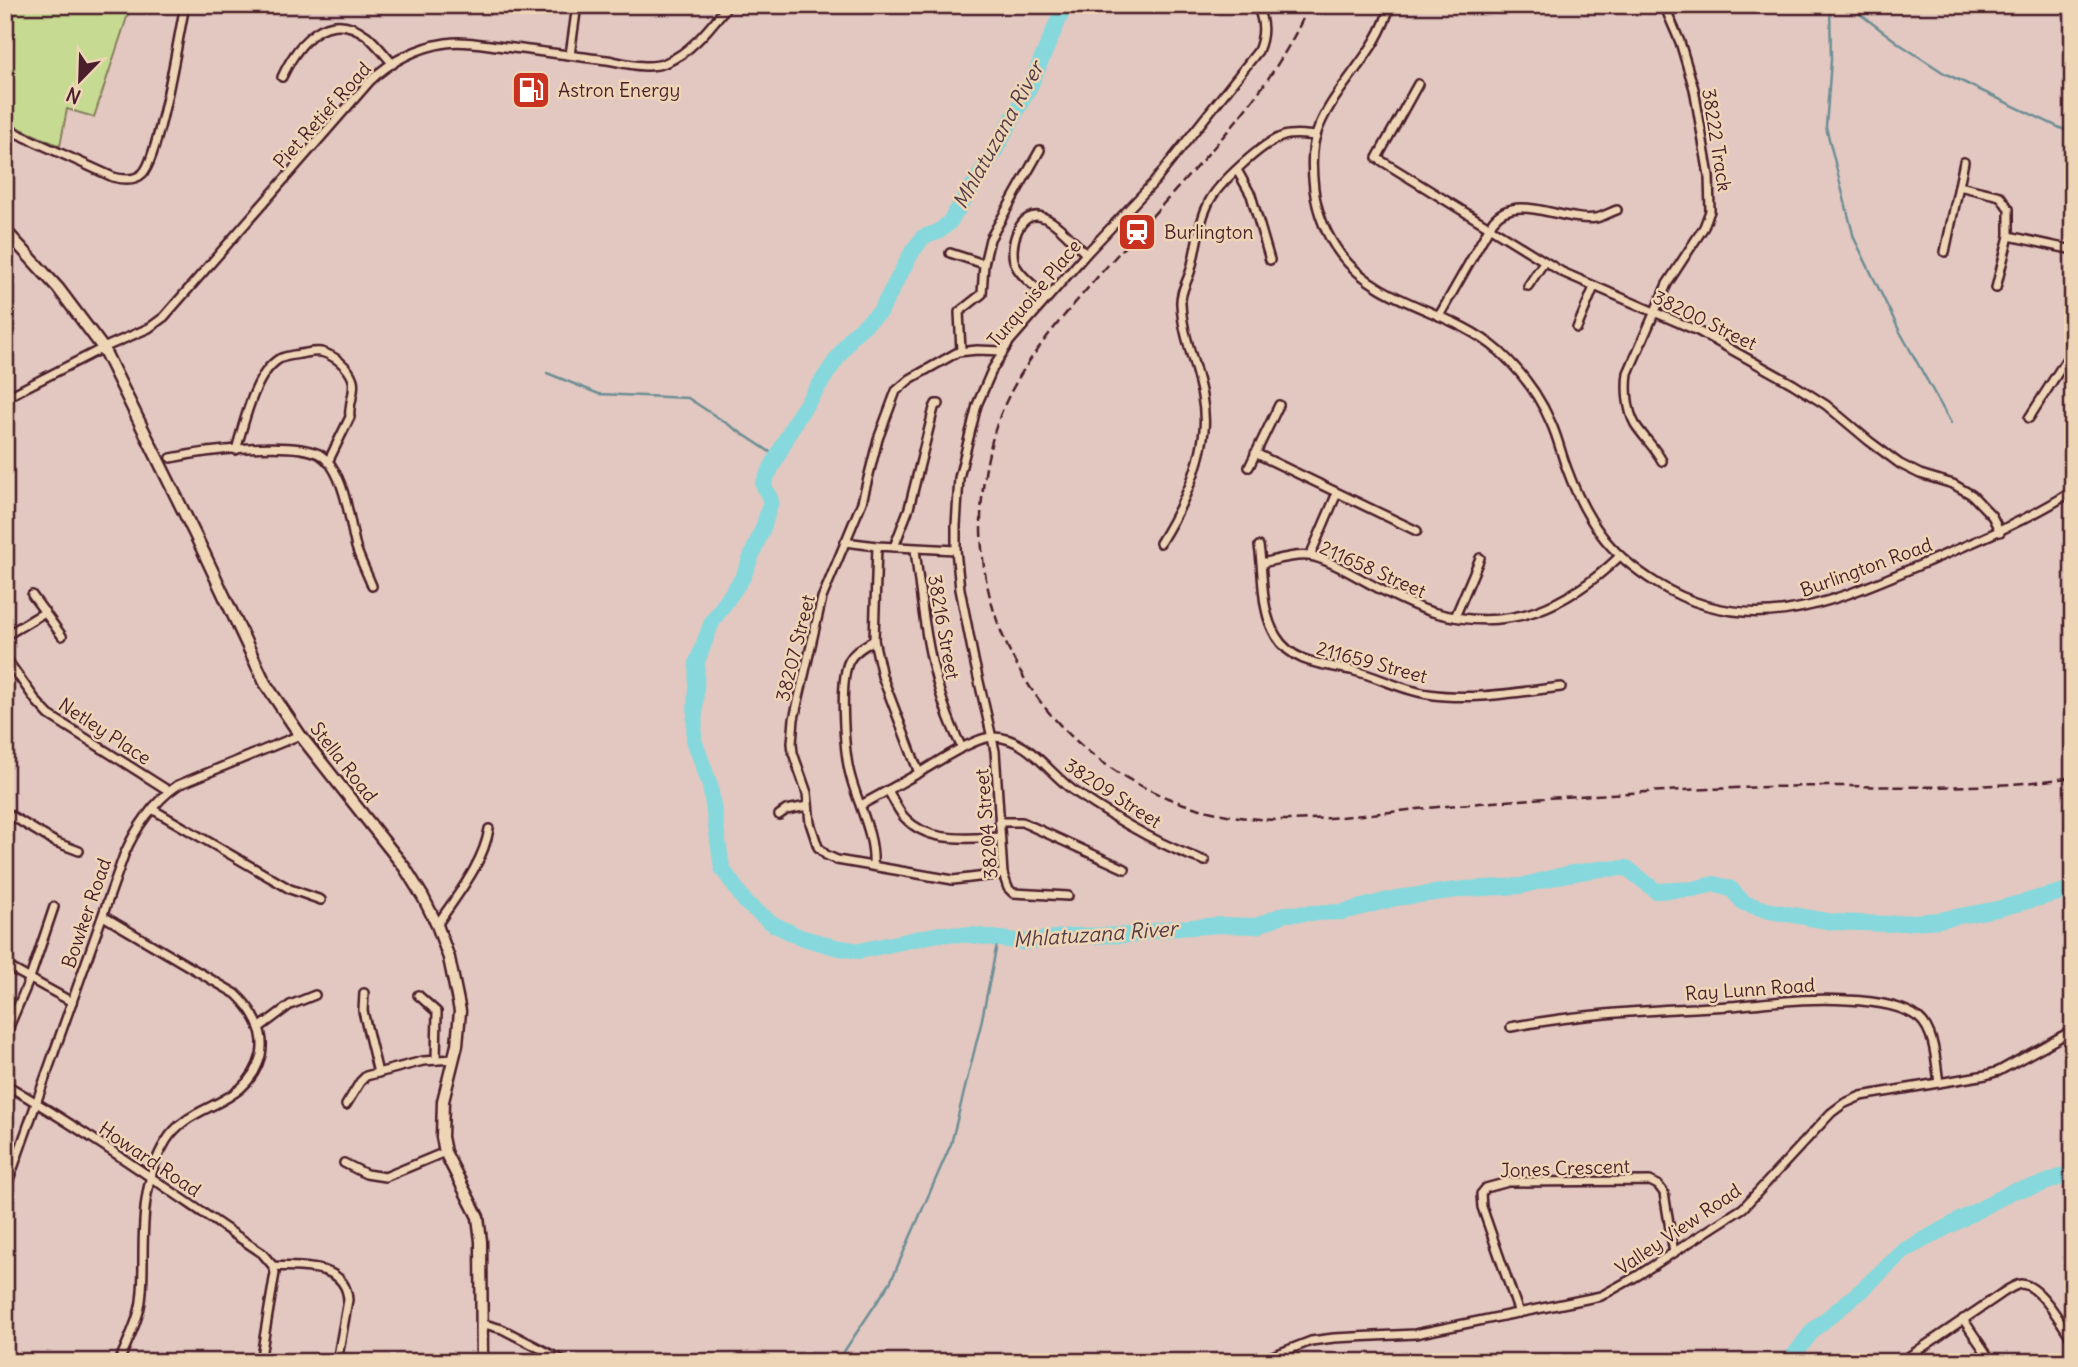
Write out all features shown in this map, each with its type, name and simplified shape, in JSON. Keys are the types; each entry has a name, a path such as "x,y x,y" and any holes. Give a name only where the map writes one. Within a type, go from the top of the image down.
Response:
{"main road":[{"name":"Stella Road","path":"8,237 71,304 103,348 260,673 279,706 405,868 437,925 449,958 459,1001 459,1033 442,1109 442,1137 445,1152 478,1217 481,1241 482,1362"}],"street":[{"path":"5,128 120,179 141,175 151,161 185,5"},
{"path":"570,55 577,5"},
{"name":"Piet Retief Road","path":"5,398 103,348 149,328 164,317 370,81 393,64 422,50 452,43 650,66 665,63 682,54 728,5"},
{"name":"Turquoise Place","path":"993,736 974,660 960,589 956,550 957,502 963,457 977,405 1003,351 1047,297 1155,181 1258,51 1264,29 1257,5"},
{"name":"Burlington Road","path":"1390,5 1380,34 1336,98 1316,136 1312,168 1314,188 1326,230 1351,267 1384,292 1487,341 1514,365 1533,390 1552,425 1567,470 1600,533 1620,556 1649,578 1685,598 1727,610 1777,613 1811,606 1859,590 2000,532 2073,491"},
{"name":"38222 Track","path":"1661,461 1634,421 1627,382 1628,373 1667,284 1704,228 1710,211 1711,191 1694,89 1680,42 1664,5"},
{"path":"282,77 307,40 320,29 335,24 351,26 367,36 393,64"},
{"name":"38200 Street","path":"1418,83 1377,159 1544,262 1724,344 1793,384 1826,405 1900,464 1920,474 1963,488 1992,516 2000,532"},
{"path":"1160,543 1192,480 1201,450 1204,408 1186,343 1181,295 1191,272 1198,233 1210,201 1237,170 1274,140 1293,135 1316,136"},
{"path":"961,351 960,312 982,294 990,239 1040,150"},
{"path":"1945,252 1964,162"},
{"path":"1237,170 1251,195 1269,260"},
{"path":"1959,186 2000,197 2009,209 2009,236 1996,288"},
{"path":"1439,316 1497,215 1509,209 1529,208 1596,218 1617,210"},
{"path":"1047,297 1021,274 1015,265 1015,236 1026,220 1034,216 1047,218 1086,254"},
{"path":"2009,236 2073,250"},
{"path":"950,253 985,264"},
{"path":"1528,286 1544,262"},
{"path":"1577,328 1594,287"},
{"name":"38207 Street","path":"1003,351 977,349 951,354 910,379 896,391 878,439 862,502 818,613 793,727 793,753 807,793 812,831 821,852 831,858 936,878 953,880 1003,874"},
{"path":"2029,418 2073,349"},
{"path":"236,450 251,400 272,365 285,357 318,352 330,356 347,369 354,383 350,417 328,462"},
{"path":"894,547 909,508 934,408 939,404"},
{"path":"1249,467 1279,405"},
{"path":"171,458 269,448 317,453 328,462 336,475 346,501 357,550 372,586"},
{"path":"1255,453 1417,531"},
{"path":"1310,556 1337,493"},
{"path":"845,542 956,550"},
{"path":"877,546 874,640 882,676 919,773"},
{"name":"211659 Street","path":"1259,546 1271,626 1284,647 1304,661 1352,670 1427,694 1480,695 1562,687"},
{"name":"38216 Street","path":"915,549 932,669 962,748"},
{"name":"211658 Street","path":"1262,563 1310,556 1420,608 1481,620 1507,619 1543,610 1586,585 1620,556"},
{"path":"1455,617 1480,558"},
{"path":"32,595 62,636"},
{"path":"5,636 45,612"},
{"path":"873,866 873,850 845,748 845,679 847,666 853,656 874,640"},
{"name":"Netley Place","path":"5,657 49,715 169,791"},
{"name":"Bowker Road","path":"5,1191 128,845 152,809 169,791 190,779 300,736"},
{"path":"861,805 962,748 993,736"},
{"name":"38204 Street","path":"993,736 1003,874 1008,888 1013,893 1068,896"},
{"name":"38209 Street","path":"993,736 1013,741 1031,751 1064,784 1110,814 1176,850 1205,861"},
{"path":"888,790 905,818 934,835 947,838 1000,837"},
{"path":"779,815 786,810 808,806"},
{"path":"152,809 290,889 321,900"},
{"path":"5,812 55,842 79,851"},
{"path":"999,822 1022,822 1125,869"},
{"path":"437,925 479,860 489,829"},
{"path":"5,1036 30,978 54,907"},
{"path":"103,916 236,994 250,1008 263,1045 258,1067 251,1079 239,1091 176,1127 163,1145 150,1177 144,1216 140,1308 118,1362"},
{"path":"5,965 72,1002"},
{"path":"364,993 363,1011 378,1073"},
{"path":"259,1028 290,1004 315,995"},
{"path":"418,995 437,1012 436,1060"},
{"name":"Ray Lunn Road","path":"1511,1027 1569,1017 1676,1009 1818,1000 1869,1002 1910,1012 1923,1023 1932,1045 1939,1083"},
{"name":"Valley View Road","path":"1257,1362 1311,1341 1415,1334 1601,1296 1674,1253 1742,1208 1831,1113 1843,1104 1861,1096 1999,1071 2073,1030"},
{"path":"346,1105 363,1078 423,1061 454,1059"},
{"name":"Howard Road","path":"5,1084 262,1253 273,1266"},
{"path":"344,1163 366,1174 385,1177 445,1152"},
{"name":"Jones Crescent","path":"1519,1313 1482,1206 1481,1194 1486,1188 1508,1182 1650,1181 1658,1185 1664,1193 1674,1253"},
{"path":"260,1362 275,1281 273,1266 323,1270 335,1274 342,1281 348,1292 348,1300 337,1362"},
{"path":"1901,1362 2014,1286 2029,1286 2040,1295 2073,1341"},
{"path":"1964,1319 1992,1362"},
{"path":"481,1323 502,1329 566,1362"}],"green space":[{"path":"5,5 131,5 94,117 67,109 60,146 5,122"}],"waterway":[{"name":"Mhlatuzana River","path":"1065,5 1030,86 995,151 949,223 938,232 923,237 880,312 853,335 797,418 763,484 771,501 743,577 712,622 697,662 694,740 710,785 722,868 746,903 773,924 800,937 859,951 939,934 1023,942 1072,936 1135,935 1164,929 1220,925 1256,926 1285,914 1343,912 1396,898 1465,889 1521,886 1600,869 1627,868 1656,891 1693,889 1714,884 1731,889 1744,903 1770,911 1833,922 1888,924 1939,920 1997,909 2073,889"},
{"path":"1830,5 1831,60 1826,127 1854,238 1900,332 1951,423"},
{"path":"1848,5 1944,73 2073,134"},
{"path":"547,373 599,394 688,398 776,456"},
{"path":"837,1362 891,1281 951,1144 981,1024 998,939"},
{"name":"Mhlatuzana River","path":"1784,1362 1792,1358 1813,1330 1863,1289 1903,1251 2013,1191 2037,1186 2073,1172"}],"railway":[{"path":"1309,5 1284,54 1254,99 1050,333 1024,369 995,430 987,460 981,521 982,552 994,612 1019,669 1042,703 1068,733 1098,759 1132,781 1168,798 1245,818 1286,820 1502,801 1665,791 1800,786 1959,786 2016,784 2073,777"}],"place":[{"name":"Astron Energy","path":"531,90"},
{"name":"Burlington","path":"1137,232"}]}
